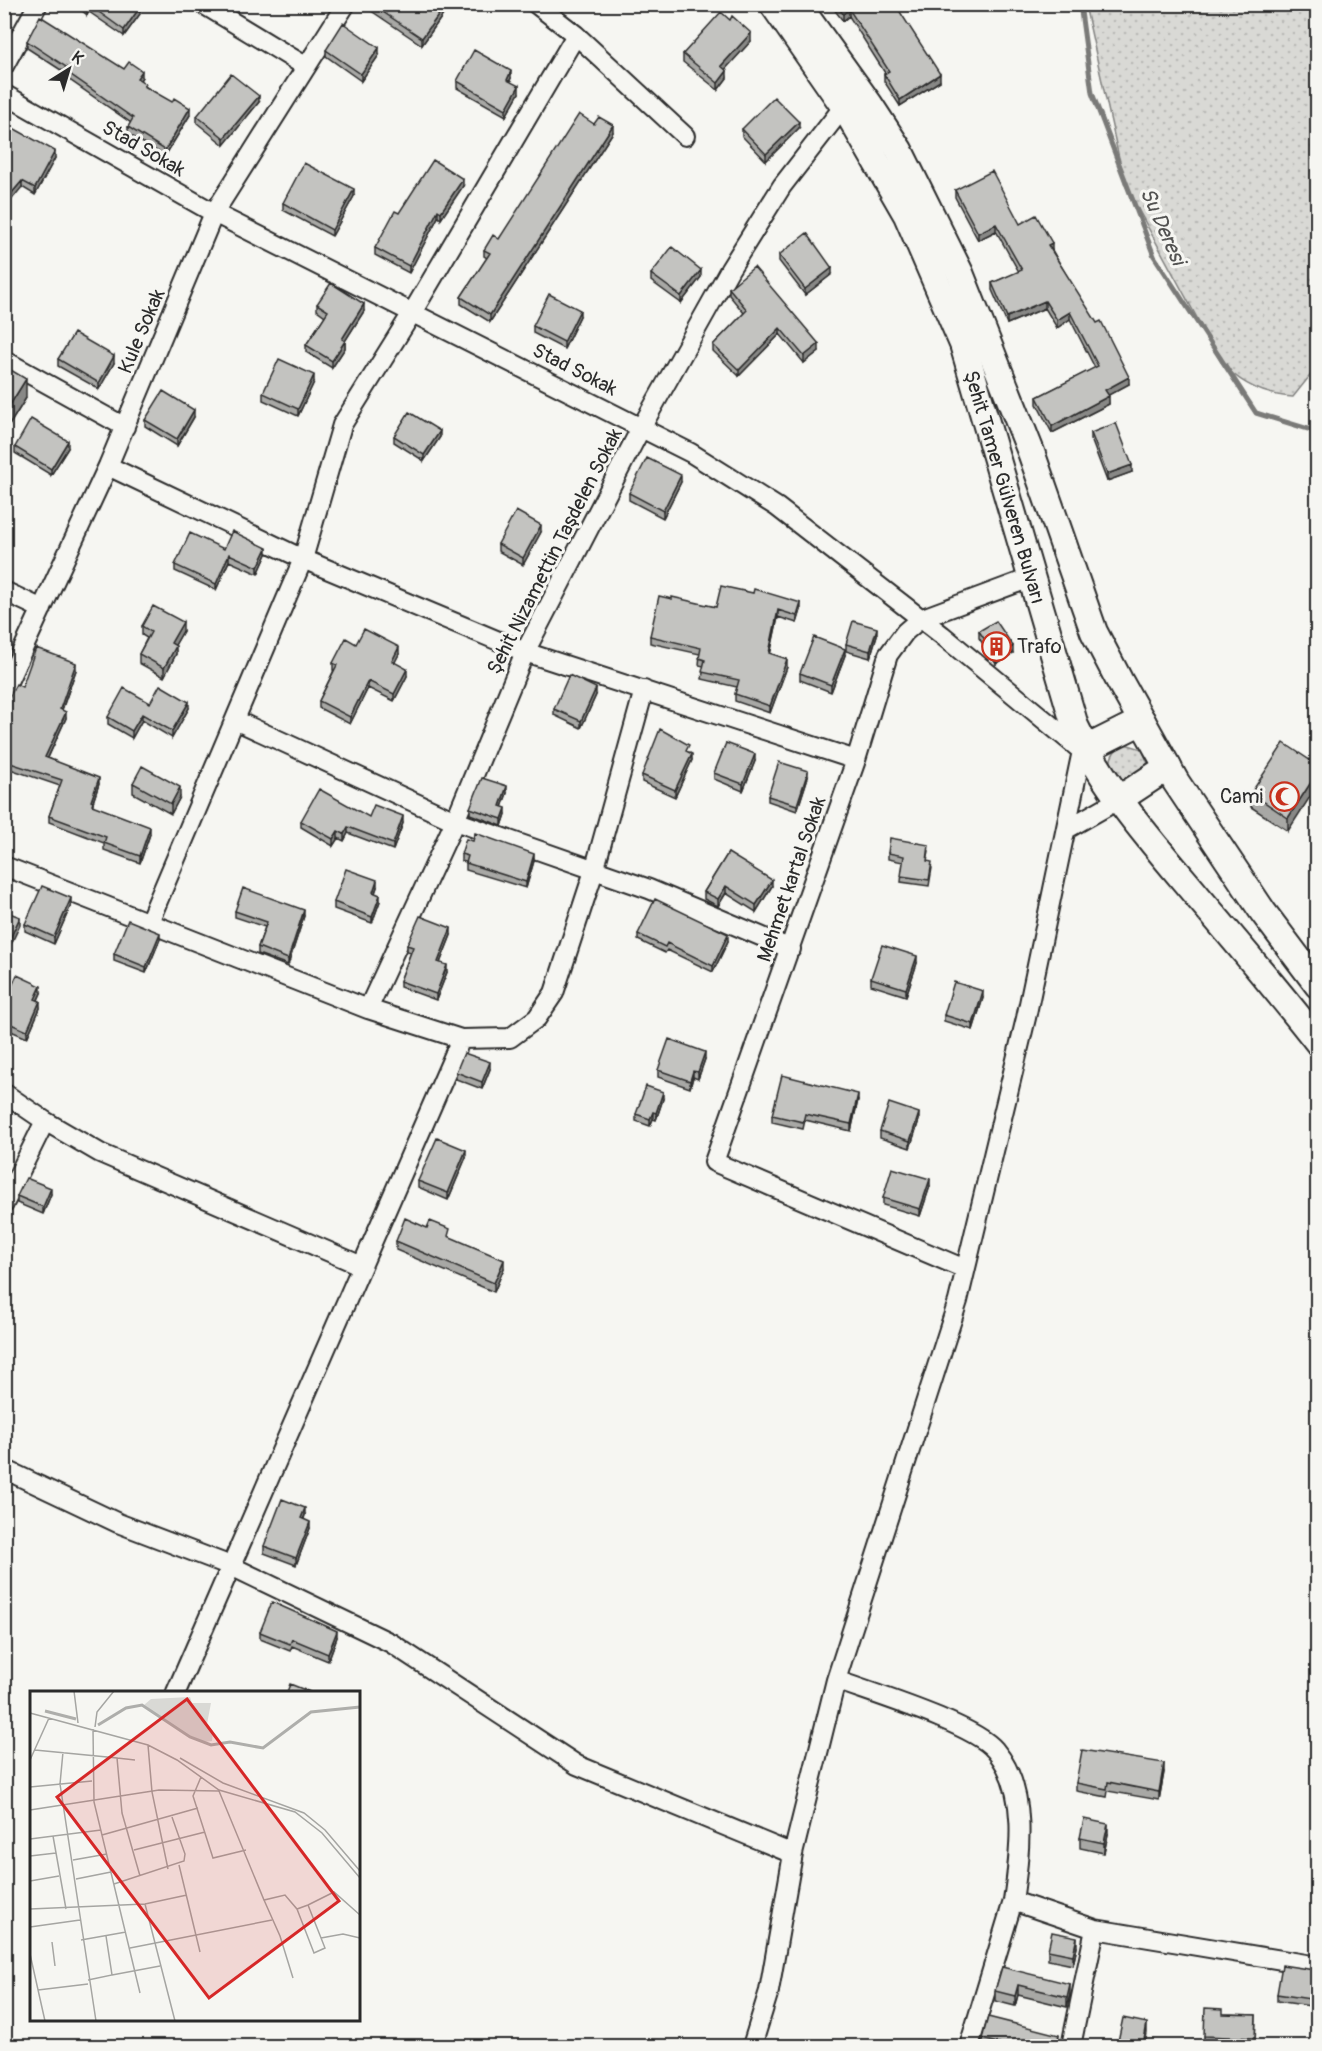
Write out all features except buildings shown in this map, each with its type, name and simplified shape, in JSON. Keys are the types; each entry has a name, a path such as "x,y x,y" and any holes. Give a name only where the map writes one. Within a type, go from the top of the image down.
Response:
{"main road":[{"name":"Şehit Tamer Gülveren Bulvarı","path":"773,4 844,106 907,215 963,344 1084,750 1118,800 1272,983 1317,1042"},
{"name":"Şehit Tamer Gülveren Bulvarı","path":"797,4 899,150 960,273 1031,452 1094,632 1168,767 1263,912 1317,985"},
{"path":"1084,750 1142,721"},
{"path":"1118,800 1168,767"}],"street":[{"path":"4,66 38,4"},
{"path":"203,4 305,66"},
{"name":"Kule Sokak","path":"4,690 108,466 214,213 346,4"},
{"path":"536,4 576,35 685,136"},
{"path":"149,922 303,559 342,425 412,313 576,35"},
{"name":"Stad Sokak","path":"4,94 214,213 691,453 777,507 1084,750"},
{"name":"Şehit Nizamettin Taşdelen Sokak","path":"368,1009 455,821 525,652 641,428 736,260 782,186 844,106"},
{"path":"4,360 124,427"},
{"path":"108,466 303,559 525,652 856,760"},
{"path":"920,619 1033,577"},
{"path":"4,591 42,609"},
{"name":"Mehmet kartal Sokak","path":"920,619 904,632 888,655 856,760 714,1162 965,1269"},
{"path":"4,866 368,1009 460,1039 510,1038 537,1018 554,993 594,871 644,690"},
{"path":"235,720 455,821 649,889 791,949"},
{"path":"752,2046 769,1991 793,1854 836,1680 958,1300 1026,1018 1084,750"},
{"path":"1066,829 1118,800"},
{"path":"176,1691 460,1039"},
{"path":"4,1093 45,1122 100,1153 362,1266"},
{"path":"4,1204 45,1122"},
{"path":"4,1469 118,1523 231,1566 391,1643 576,1765 793,1854"},
{"path":"836,1680 974,1732 995,1750 1015,1788 1019,1821 1019,1859 1013,1901 969,2046"},
{"path":"1013,1901 1095,1929 1317,1966"},
{"path":"1071,2046 1095,1929"}],"shaded area":[{"path":"1085,5 1317,5 1317,367 1293,397 1272,394 1253,387 1228,370 1221,362 1125,185"},
{"path":"1125,744 1142,749 1149,766 1127,783 1115,776 1111,764 1114,753"}],"waterway":[{"name":"Su Deresi","path":"1080,4 1092,93 1154,256 1256,413 1318,432"}],"place":[{"name":"Trafo","path":"996,646"},
{"name":"Cami","path":"1284,796"}]}
